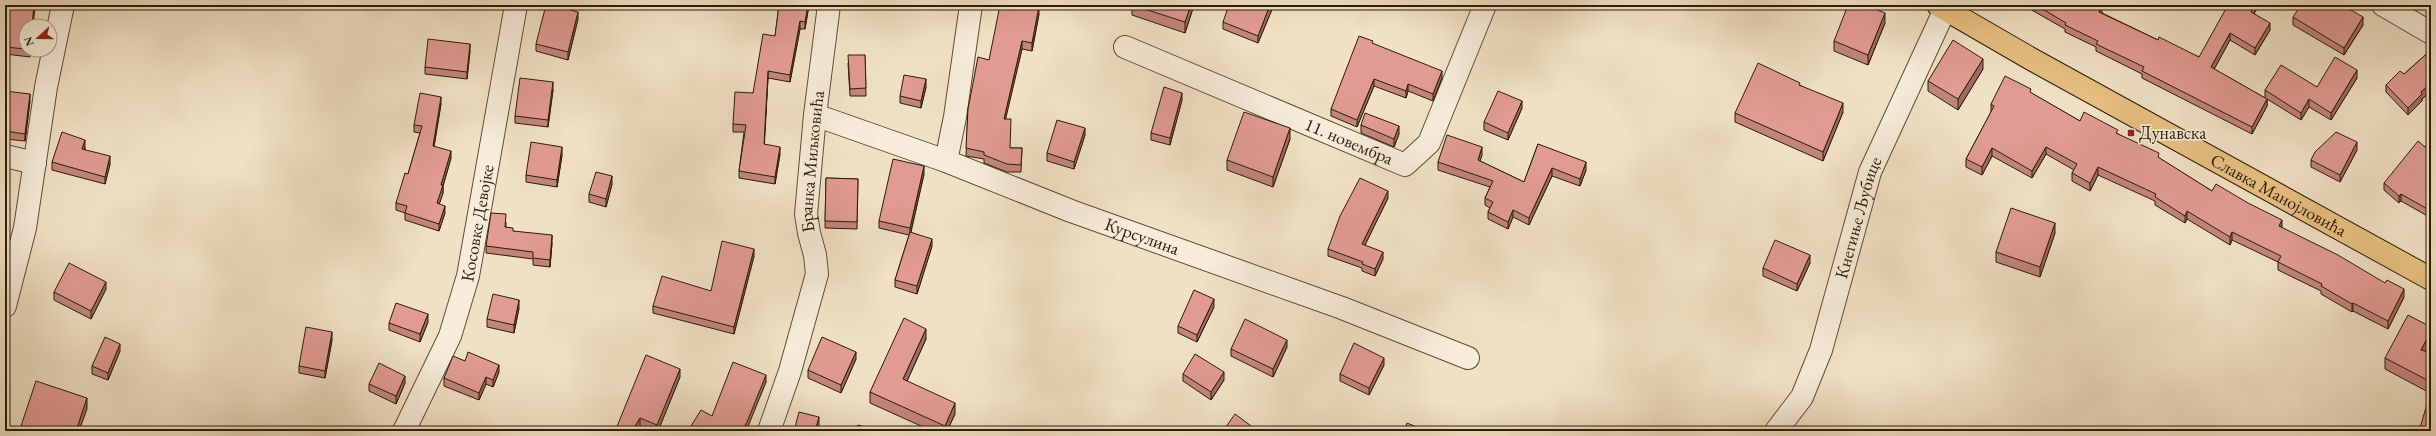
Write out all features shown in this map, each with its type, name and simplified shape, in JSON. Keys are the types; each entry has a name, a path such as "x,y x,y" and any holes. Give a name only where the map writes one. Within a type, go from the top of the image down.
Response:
{"main road":[{"name":"Славка Манојловића","path":"1943,6 2033,60 2431,280"}],"street":[{"path":"5,306 25,228 46,87 63,5"},
{"name":"Косовке Девојке","path":"404,431 450,336 468,276 516,5"},
{"name":"Бранка Миљковића","path":"769,431 790,372 817,274 816,255 809,233 806,214 815,115 829,5"},
{"path":"946,161 955,117 971,5"},
{"name":"11. новембра","path":"1125,47 1405,165 1429,143 1485,5"},
{"path":"2383,5 2431,33"},
{"name":"Кнегиње Љубице","path":"1776,431 1802,397 1821,350 1870,172 1943,6"},
{"name":"Курсулина","path":"815,115 946,161 1071,211 1342,308 1468,358"},
{"path":"5,156 34,163"}],"building":[{"path":"5,5 34,5 33,18 18,18 18,48 5,47"},
{"path":"546,5 578,12 568,52 536,44"},
{"path":"779,5 808,5 805,22 800,21 790,75 768,71 764,144 780,147 775,177 739,171 746,125 733,124 735,92 753,93 763,34 775,36"},
{"path":"1000,5 1039,6 1032,43 1022,41 1004,119 1011,119 1010,148 1022,148 1021,165 1007,164 984,155 984,152 966,148 968,109 978,57 989,60"},
{"path":"1132,5 1191,5 1185,22"},
{"path":"1229,5 1270,5 1258,36 1223,22"},
{"path":"1848,5 1866,5 1885,13 1868,55 1834,41"},
{"path":"2036,5 2099,5 2102,6 2099,12 2158,40 2159,37 2199,57 2228,5 2255,5 2251,12 2270,23 2255,48 2230,33 2211,67 2267,99 2252,127 2142,71 2144,67 2096,44 2098,41 2065,25 2066,23"},
{"path":"2301,5 2342,5 2363,17 2344,48 2293,17"},
{"path":"1359,36 1373,41 1372,43 1442,71 1433,94 1408,84 1406,91 1374,79 1357,120 1331,109"},
{"path":"428,39 470,44 467,72 425,67"},
{"path":"1953,40 1983,59 1958,99 1928,81"},
{"path":"2431,50 2431,83 2421,92 2422,94 2408,108 2386,85 2400,71 2404,74"},
{"path":"848,55 865,55 866,88 850,89"},
{"path":"2335,57 2357,70 2331,113 2309,99 2301,113 2265,90 2281,65 2317,87"},
{"path":"1758,63 1800,83 1799,85 1843,103 1823,152 1735,113"},
{"path":"904,75 926,79 921,101 900,96"},
{"path":"2005,76 2031,89 2030,92 2080,121 2084,112 2118,130 2116,133 2159,153 2158,157 2212,191 2216,184 2248,203 2282,220 2279,226 2338,255 2385,283 2387,280 2404,289 2388,321 2353,303 2352,304 2321,286 2322,284 2278,262 2281,256 2232,232 2230,237 2187,211 2185,216 2155,197 2156,194 2098,167 2090,183 2072,173 2077,164 2046,147 2032,171 1992,148 1982,167 1966,159 1994,106 1991,104"},
{"path":"520,78 553,82 548,120 515,116"},
{"path":"1164,87 1182,93 1170,138 1151,133"},
{"path":"5,91 30,94 25,134 5,131"},
{"path":"1498,91 1522,101 1508,133 1484,122"},
{"path":"420,93 441,97 433,146 451,151 437,203 445,206 439,224 405,213 407,206 396,203 405,173 408,174 422,126 414,125"},
{"path":"1244,112 1290,128 1273,177 1227,160"},
{"path":"1365,113 1399,126 1394,139 1361,125"},
{"path":"1057,120 1085,128 1074,162 1047,153"},
{"path":"62,132 85,140 82,149 110,156 105,177 52,162"},
{"path":"2336,132 2357,142 2340,175 2311,160 2315,152"},
{"path":"1447,135 1482,147 1478,160 1524,182 1538,144 1586,162 1580,179 1552,168 1529,218 1513,210 1508,222 1488,212 1493,202 1485,198 1493,181 1438,162"},
{"path":"2431,139 2431,211 2401,194 2399,196 2384,183 2418,141 2425,147"},
{"path":"531,142 562,147 557,180 526,175"},
{"path":"893,159 924,166 910,228 879,221"},
{"path":"596,172 612,176 606,199 589,194"},
{"path":"826,178 858,179 857,222 825,221"},
{"path":"1360,178 1388,191 1362,244 1383,252 1375,269 1362,264 1363,262 1328,249 1340,216"},
{"path":"2011,208 2055,223 2040,267 1996,252"},
{"path":"491,213 506,214 505,227 513,228 513,231 552,235 550,260 533,258 533,252 486,246"},
{"path":"910,232 932,239 917,286 895,280"},
{"path":"1775,240 1810,255 1797,284 1763,268"},
{"path":"722,241 754,249 734,327 653,306 662,276 711,291"},
{"path":"69,263 106,282 91,311 54,292"},
{"path":"1194,290 1214,299 1197,335 1178,326"},
{"path":"493,294 519,300 514,325 487,319"},
{"path":"396,303 428,314 420,334 389,323"},
{"path":"2408,315 2431,327 2431,331 2421,350 2431,353 2431,382 2385,358"},
{"path":"904,318 926,329 903,379 955,403 945,426 870,392"},
{"path":"1245,319 1287,340 1273,369 1231,349"},
{"path":"306,327 332,332 325,371 299,366"},
{"path":"105,337 120,344 108,373 92,366"},
{"path":"822,337 856,352 841,385 808,370"},
{"path":"1354,343 1384,358 1369,388 1340,374"},
{"path":"468,352 499,365 493,380 486,377 479,393 444,378 453,356 465,361"},
{"path":"1195,354 1224,372 1211,392 1183,374"},
{"path":"646,355 680,369 657,425 640,418 632,431 609,431 612,427 616,429"},
{"path":"733,362 766,375 747,422 741,431 699,431 691,426 701,410 712,416"},
{"path":"379,363 405,376 396,396 369,384"},
{"path":"36,381 87,398 76,431 26,431 20,429"},
{"path":"2431,391 2431,431 2419,431"},
{"path":"799,412 819,417 815,431 794,431"},
{"path":"1235,414 1258,431 1223,431"},
{"path":"1407,423 1426,431 1404,431"},
{"path":"858,425 874,430 874,431 856,431"}],"place":[{"name":"Дунавска","path":"2131,133"}]}
